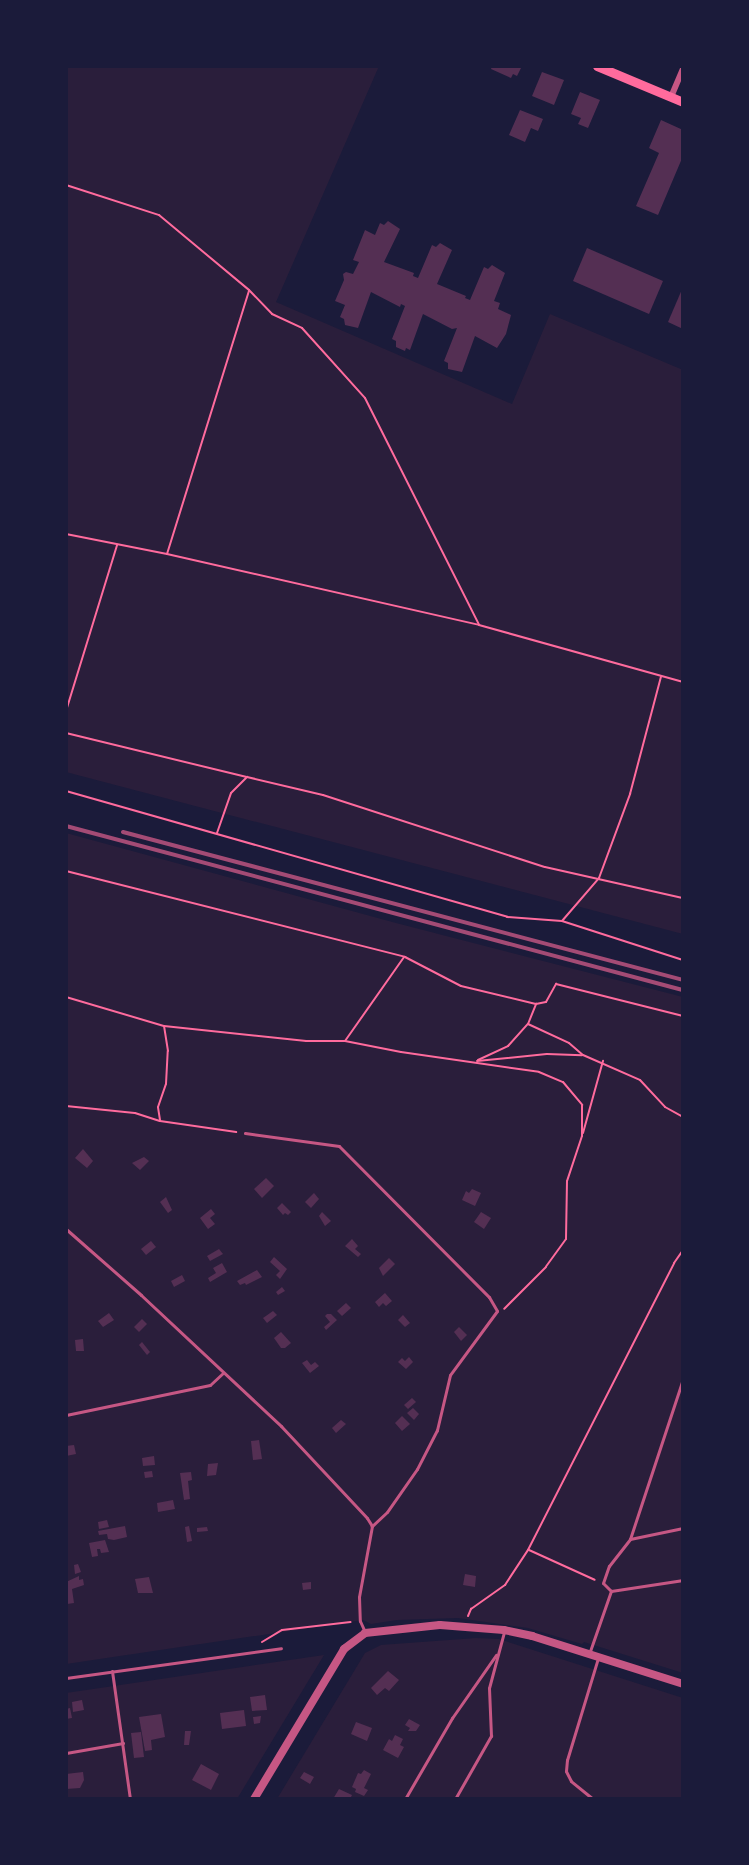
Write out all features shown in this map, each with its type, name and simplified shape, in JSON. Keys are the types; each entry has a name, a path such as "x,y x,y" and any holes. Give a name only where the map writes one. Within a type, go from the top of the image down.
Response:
{"main road":[{"path":"597,66 683,102"}],"street":[{"path":"671,98 683,69"},
{"path":"254,1799 344,1649 366,1633 398,1628 468,1625 504,1630 683,1684"}],"lane":[{"path":"245,1133 326,1142 339,1146 489,1297 497,1311 450,1375 437,1430 417,1469 387,1512 372,1526 359,1597 360,1621 366,1633"},
{"path":"66,1228 280,1426 372,1526"},
{"path":"66,1415 210,1385 223,1373"},
{"path":"611,1591 603,1583 609,1566 630,1539 675,1397 683,1379"},
{"path":"675,1397 683,1394"},
{"path":"630,1539 683,1528"},
{"path":"611,1591 683,1580"},
{"path":"589,1654 611,1591"},
{"path":"455,1799 491,1736 489,1688 504,1630"},
{"path":"66,1678 281,1648"},
{"path":"405,1799 452,1718 497,1653"},
{"path":"593,1799 572,1781 566,1771 567,1760 598,1657"},
{"path":"112,1671 130,1799"},
{"path":"66,1753 123,1743"},
{"path":"679,1799 683,1797"}],"path":[{"path":"66,185 159,214 249,290 272,314 302,328 365,398 479,625"},
{"path":"167,554 249,290"},
{"path":"66,534 167,554 479,625 683,682"},
{"path":"66,711 117,544"},
{"path":"562,921 599,878 630,794 661,677"},
{"path":"66,733 323,795 534,864 683,898"},
{"path":"217,833 231,793 247,777"},
{"path":"66,791 507,917 562,921 683,960"},
{"path":"66,871 405,957 461,986 536,1004 546,1002 556,984 683,1016"},
{"path":"345,1041 405,957"},
{"path":"66,997 164,1026 306,1041 345,1041 401,1052 539,1072 563,1082 582,1105 582,1135"},
{"path":"474,1062 508,1046 528,1024 536,1004"},
{"path":"528,1024 569,1043 584,1055"},
{"path":"160,1121 158,1107 166,1084 168,1051 164,1026"},
{"path":"474,1062 547,1054 584,1055 603,1061 640,1080 665,1107 683,1117"},
{"path":"489,1324 546,1267 566,1239 567,1181 603,1061"},
{"path":"66,1106 135,1113 160,1121 245,1133"},
{"path":"468,1625 471,1609 505,1585 528,1550 674,1263 683,1250"},
{"path":"528,1550 603,1583"},
{"path":"250,1651 282,1630 360,1621"}],"shaded area":[{"path":"66,66 379,66 276,302 512,404 550,314 683,370 683,934 66,772"},
{"path":"66,833 396,923 683,997 683,1673 584,1642 582,1644 528,1628 458,1618 397,1620 371,1624 363,1620 66,1664"},
{"path":"476,1638 499,1639 683,1698 683,1799 277,1799 365,1653 381,1645"},
{"path":"324,1655 237,1799 66,1799 66,1693"}],"building":[{"path":"492,66 522,66 517,76 513,74 511,78 491,69"},
{"path":"542,72 564,80 554,105 532,96"},
{"path":"580,92 600,100 588,128 578,124 581,118 571,114"},
{"path":"520,110 543,119 538,131 531,128 525,142 509,135"},
{"path":"661,120 683,130 683,156 658,215 636,206 659,153 649,148"},
{"path":"388,221 400,229 384,262 414,273 413,276 418,278 432,245 436,247 440,243 452,250 437,284 466,296 465,298 470,300 484,267 488,269 492,265 505,273 494,301 500,303 498,309 511,315 506,334 497,348 475,336 462,372 448,369 448,363 444,361 457,328 452,329 423,314 410,350 406,348 405,351 396,347 396,341 392,339 405,306 401,304 400,307 371,292 358,328 345,325 344,319 340,317 345,305 335,301 344,280 343,274 346,272 353,274 359,262 353,260 365,230 375,235 380,223 384,225"},
{"path":"587,248 663,281 649,314 573,281"},
{"path":"683,287 683,329 668,322"},
{"path":"83,1149 93,1161 87,1168 75,1158"},
{"path":"144,1157 149,1161 140,1170 132,1163"},
{"path":"266,1178 274,1186 262,1198 254,1189"},
{"path":"472,1189 481,1193 475,1206 462,1200 466,1191 469,1193"},
{"path":"314,1193 319,1199 311,1208 305,1202"},
{"path":"166,1197 172,1210 168,1213 160,1202"},
{"path":"282,1203 291,1212 288,1215 285,1213 283,1215 277,1208"},
{"path":"211,1209 215,1214 210,1218 215,1224 208,1229 200,1218"},
{"path":"322,1212 331,1221 325,1226 319,1216"},
{"path":"481,1212 491,1218 484,1229 474,1222"},
{"path":"352,1239 358,1246 355,1249 361,1254 358,1257 345,1246"},
{"path":"151,1241 156,1247 146,1255 141,1249"},
{"path":"219,1249 223,1254 210,1261 207,1256"},
{"path":"274,1257 287,1269 280,1279 276,1275 280,1271 270,1262"},
{"path":"389,1258 395,1264 383,1276 379,1268"},
{"path":"222,1263 227,1272 210,1282 208,1278 216,1273 213,1268"},
{"path":"257,1270 262,1277 246,1285 245,1283 240,1285 237,1281"},
{"path":"182,1275 185,1281 174,1287 171,1281"},
{"path":"282,1287 285,1291 278,1295 276,1292"},
{"path":"385,1293 392,1301 386,1306 383,1303 379,1307 375,1302"},
{"path":"346,1303 351,1308 342,1316 337,1311"},
{"path":"273,1311 277,1315 267,1323 263,1318"},
{"path":"109,1313 114,1320 103,1327 98,1321"},
{"path":"331,1314 337,1320 326,1330 324,1327 330,1322 325,1316"},
{"path":"403,1315 410,1323 405,1327 398,1320"},
{"path":"142,1319 147,1324 139,1332 134,1327"},
{"path":"459,1327 467,1335 461,1341 454,1332"},
{"path":"281,1332 291,1343 285,1348 281,1348 274,1338"},
{"path":"83,1339 84,1351 76,1351 75,1340"},
{"path":"142,1342 150,1352 147,1355 139,1345"},
{"path":"409,1357 413,1362 406,1369 398,1362 402,1358 405,1361"},
{"path":"307,1360 311,1365 315,1362 319,1366 310,1373 302,1363"},
{"path":"412,1398 416,1402 408,1409 404,1405"},
{"path":"413,1408 419,1414 414,1420 407,1413"},
{"path":"402,1416 410,1424 402,1431 395,1423"},
{"path":"341,1420 346,1424 336,1433 332,1428"},
{"path":"259,1440 262,1459 253,1460 251,1441"},
{"path":"74,1445 76,1454 66,1456 66,1446"},
{"path":"154,1456 155,1465 143,1466 142,1458"},
{"path":"218,1463 216,1475 207,1476 208,1464"},
{"path":"152,1471 153,1477 145,1478 144,1472"},
{"path":"191,1472 192,1480 188,1481 190,1499 184,1500 180,1473"},
{"path":"173,1500 175,1509 158,1512 157,1503"},
{"path":"107,1520 109,1527 99,1529 98,1522"},
{"path":"125,1526 127,1537 114,1540 108,1539 107,1534 99,1535 98,1531"},
{"path":"189,1526 192,1541 187,1542 185,1527"},
{"path":"207,1527 208,1531 197,1532 197,1528"},
{"path":"105,1540 109,1552 101,1553 100,1549 97,1549 98,1556 92,1557 89,1543"},
{"path":"78,1564 81,1572 75,1574 74,1565"},
{"path":"465,1574 476,1576 475,1587 463,1585"},
{"path":"79,1576 79,1580 83,1579 84,1585 72,1589 74,1603 67,1604 66,1582"},
{"path":"149,1577 153,1593 138,1593 135,1579"},
{"path":"311,1582 311,1589 303,1590 302,1583"},
{"path":"388,1671 399,1680 389,1691 385,1688 377,1695 371,1688"},
{"path":"265,1695 267,1710 252,1711 250,1697"},
{"path":"82,1700 84,1710 73,1712 72,1702"},
{"path":"70,1708 72,1718 66,1719 66,1709"},
{"path":"244,1710 246,1726 222,1729 220,1713"},
{"path":"161,1714 165,1737 151,1740 152,1750 145,1751 139,1717"},
{"path":"261,1716 260,1723 254,1724 253,1717"},
{"path":"409,1719 420,1725 416,1731 408,1731 410,1728 405,1725"},
{"path":"356,1722 372,1728 367,1741 351,1734"},
{"path":"185,1731 191,1731 189,1745 184,1745"},
{"path":"141,1732 144,1757 134,1758 131,1733"},
{"path":"395,1735 403,1739 400,1745 404,1747 398,1758 383,1750 389,1739 392,1741"},
{"path":"201,1764 219,1774 211,1790 192,1780"},
{"path":"364,1770 371,1774 364,1788 368,1790 364,1796 355,1792 356,1789 352,1787 358,1773 361,1774"},
{"path":"83,1772 84,1780 80,1788 66,1789 66,1774"},
{"path":"304,1772 314,1777 310,1784 300,1778"},
{"path":"339,1789 352,1795 350,1799 333,1799"}],"railway":[{"path":"66,826 683,990"},
{"path":"123,832 683,980"}]}
